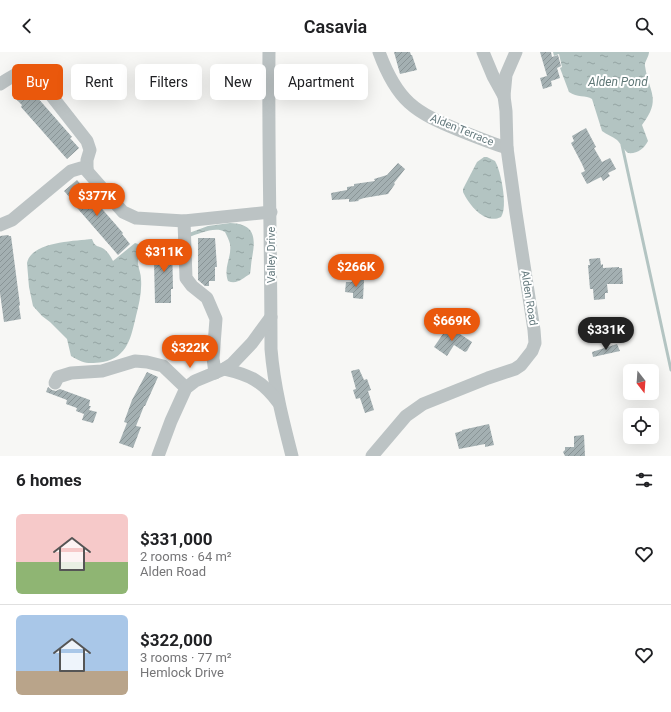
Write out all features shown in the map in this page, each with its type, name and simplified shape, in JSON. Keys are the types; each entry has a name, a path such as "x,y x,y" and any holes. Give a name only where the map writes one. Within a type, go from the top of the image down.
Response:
{"street":[{"name":"Valley Drive","path":"268,52 268,138 271,212 271,350 273,372 279,404 292,456"},
{"name":"Alden Terrace","path":"379,52 387,73 395,87 406,101 417,110 437,122 507,148"},
{"path":"483,52 492,76 504,96"},
{"name":"Alden Road","path":"372,456 406,416 422,404 515,369 522,365 532,351 535,343 507,148 504,96 506,75 516,52"},
{"path":"0,84 25,71 31,72 36,76 87,141 90,150 87,160 87,171 123,212 136,218 184,221 271,212"},
{"path":"0,225 12,220 71,172 81,168 87,169"},
{"path":"184,221 186,278 192,286 207,298 216,319 213,358 220,371"},
{"path":"158,456 171,421 186,388 195,381 220,371 232,364 252,342 271,317"},
{"path":"55,383 58,377 71,373 102,371 135,361 163,366 186,388"},
{"path":"220,371 240,373 257,381 268,389 279,404"}],"water":[{"name":"Alden Pond","path":"553,52 649,52 645,66 653,102 648,116 642,125 648,141 642,149 634,153 628,153 617,140 602,131 592,99 569,92 560,68 562,67 559,54 554,56"},
{"path":"484,157 495,161 503,189 503,212 501,217 495,219 484,216 473,208 463,192 463,189 477,162"},
{"path":"230,223 245,226 249,229 252,233 254,244 250,274 234,282 228,281 226,271 230,254 230,242 225,232 221,230 212,230 189,237 189,233 208,226"},
{"path":"92,239 96,245 107,252 113,261 135,243 138,244 140,249 138,264 141,275 141,293 130,338 123,351 118,356 103,362 90,363 79,361 71,356 67,339 33,306 29,287 27,263 30,256 36,251 45,247 65,242"}],"building":[{"path":"394,52 410,52 417,70 400,74"},
{"path":"540,52 551,52 552,57 558,55 561,66 557,68 560,78 551,81 552,86 543,89 540,78 547,76"},
{"path":"17,100 40,100 72,137 70,138 79,148 67,159 21,107 22,105"},
{"path":"586,128 596,147 594,148 602,162 610,158 616,169 608,173 610,176 603,181 601,177 587,184 581,173 585,171 571,143 574,141 572,136"},
{"path":"398,163 405,169 394,183 395,184 388,194 364,198 358,200 359,201 349,202 349,199 332,200 331,193 347,190 347,187 354,186 354,184 375,181 374,179 387,175"},
{"path":"77,180 123,233 122,234 130,244 118,255 64,191"},
{"path":"0,236 11,236 21,319 4,322 0,293"},
{"path":"198,238 215,238 217,267 215,267 215,281 209,281 209,286 205,286 198,280"},
{"path":"162,242 172,242 173,289 171,289 171,303 155,303 154,261 156,261 156,247 162,247"},
{"path":"600,258 603,268 622,268 623,284 607,284 608,293 605,293 605,299 594,300 593,289 590,289 588,265 590,265 589,259"},
{"path":"352,279 364,280 363,299 353,298 353,293 345,292 346,282 352,282"},
{"path":"447,328 451,328 472,342 467,351 465,352 454,345 447,356 434,347"},
{"path":"617,344 620,351 593,357 592,352"},
{"path":"359,369 364,380 367,379 371,390 368,391 374,410 365,413 360,398 356,399 353,390 356,389 351,371"},
{"path":"147,372 158,377 136,426 141,427 133,448 119,443 127,423 124,422 132,400"},
{"path":"48,387 52,390 56,391 60,389 90,400 89,406 91,406 89,410 97,412 93,423 82,420 84,414 76,411 77,408 66,404 67,400 46,392"},
{"path":"489,424 494,445 485,447 485,444 459,449 455,433"},
{"path":"584,435 585,456 565,456 563,452 565,447 574,447 574,436"}],"waterway":[{"path":"622,145 671,370"}]}
